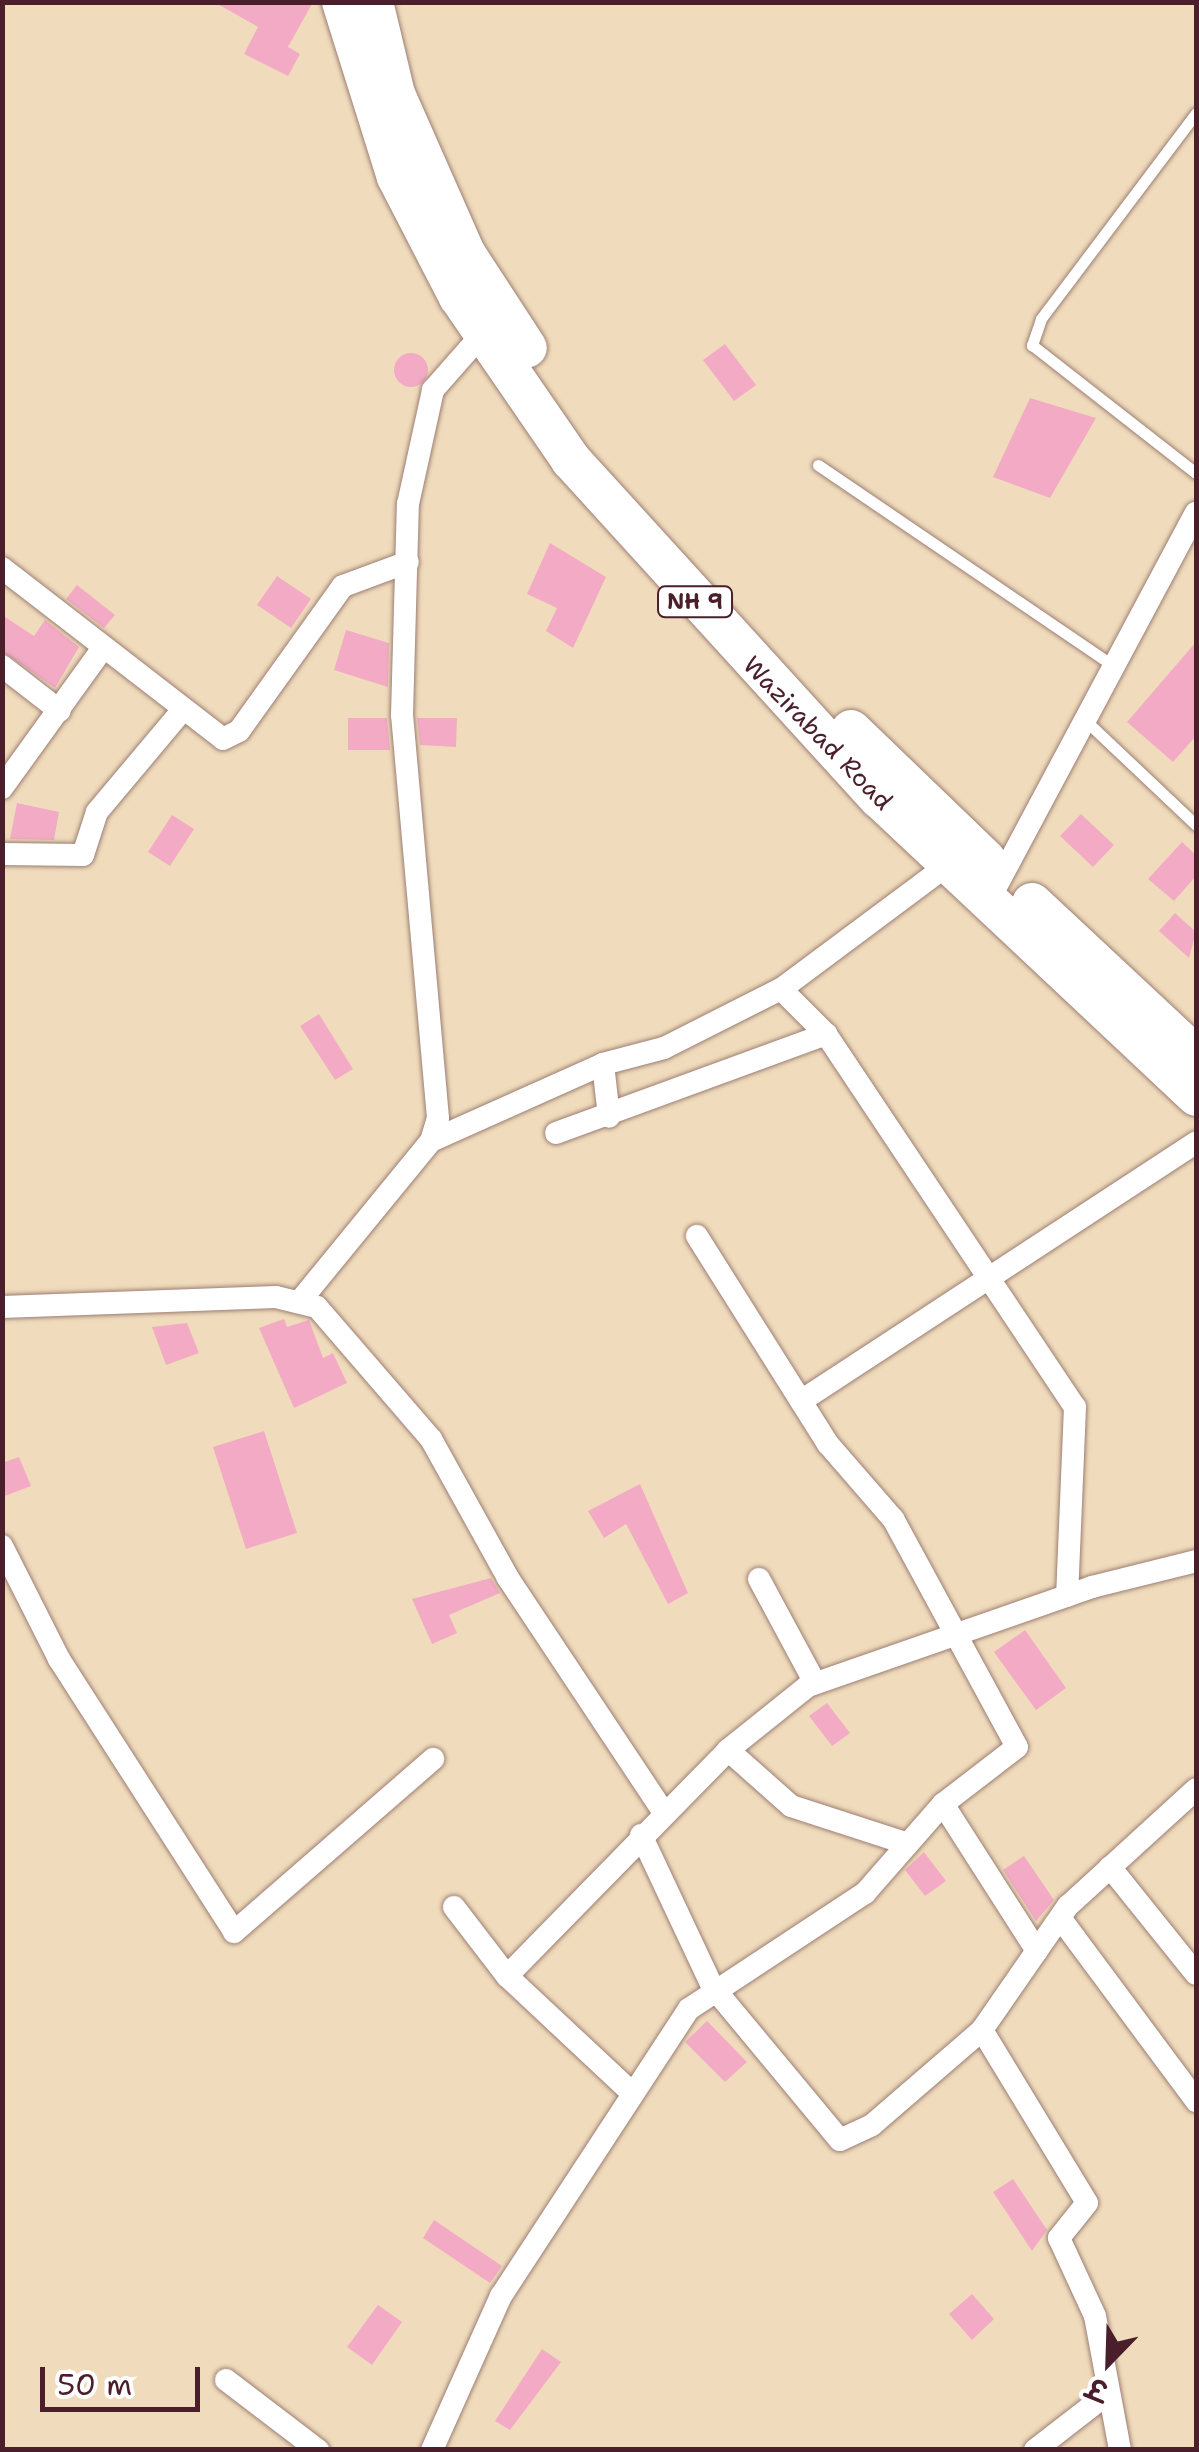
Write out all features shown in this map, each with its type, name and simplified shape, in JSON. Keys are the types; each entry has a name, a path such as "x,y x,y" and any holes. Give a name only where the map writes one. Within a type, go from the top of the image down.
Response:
{"highway":[{"name":"Wazirabad Road","path":"342,2 397,177 484,332 572,460 749,664 996,888 1196,1096"},
{"name":"Wazirabad Road","path":"373,2 395,94 465,253 582,432 720,599 961,855"},
{"name":"Wazirabad Road","path":"996,888 1196,1056"}],"street":[{"path":"431,1141 438,1100 402,715 408,562 419,430 448,368 484,332"},
{"path":"996,888 1196,513"},
{"path":"2,568 100,652 180,713 230,737 343,586 408,562"},
{"path":"4,792 100,652"},
{"path":"2,666 60,711"},
{"path":"2,854 83,855 96,812 180,713"},
{"path":"300,1301 431,1141 603,1064 664,1048 781,989 961,855"},
{"path":"781,989 826,1034 1080,1421 1067,1596"},
{"path":"556,1132 610,1117 826,1034"},
{"path":"603,1064 610,1117"},
{"path":"800,1401 986,1276 1196,1144"},
{"path":"432,2450 502,2296 631,2092 712,1986 851,1904 943,1804 1017,1746 878,1495 800,1401 698,1236"},
{"path":"2,1307 300,1301 331,1318 431,1439 520,1598 665,1814"},
{"path":"2,1546 68,1675 234,1932 434,1759"},
{"path":"507,1976 640,1835 728,1750 815,1683 1067,1596 1196,1565"},
{"path":"759,1580 815,1683"},
{"path":"728,1750 790,1806 905,1843"},
{"path":"640,1835 712,1986 840,2140 872,2125 982,2030 1061,1919 1196,1789"},
{"path":"943,1804 1037,1950"},
{"path":"1110,1868 1196,1974"},
{"path":"454,1907 507,1976 631,2092"},
{"path":"1061,1919 1196,2101"},
{"path":"982,2030 1087,2202 1059,2238 1094,2316 1106,2394 1120,2450"},
{"path":"226,2380 318,2450"},
{"path":"1035,2450 1106,2394"}],"lane":[{"path":"1196,114 1041,319 1032,345 1196,473"},
{"path":"818,465 1112,666"},
{"path":"1086,721 1196,825"}],"building":[{"path":"214,2 313,2 288,47 300,54 288,76 244,54 258,27"},
{"path":"725,344 756,385 734,401 703,360"},
{"path":"411,353 423,358 428,370 423,382 411,387 399,382 394,370 399,358"},
{"path":"1030,398 1096,418 1050,498 993,477"},
{"path":"550,543 606,577 573,648 546,631 557,608 527,594"},
{"path":"277,576 311,599 291,628 257,605"},
{"path":"77,585 115,615 104,628 66,599"},
{"path":"2,615 34,636 45,620 79,647 55,688 2,651"},
{"path":"346,630 389,643 388,687 334,670"},
{"path":"1196,642 1196,736 1173,762 1127,722"},
{"path":"348,718 387,718 390,750 348,750"},
{"path":"417,718 457,718 456,747 420,745"},
{"path":"17,803 59,812 54,840 10,839"},
{"path":"1081,814 1114,845 1093,867 1060,836"},
{"path":"172,815 194,829 170,866 148,852"},
{"path":"1182,842 1196,855 1196,876 1174,901 1148,879"},
{"path":"1175,913 1196,932 1189,958 1159,931"},
{"path":"319,1014 353,1069 335,1080 300,1026"},
{"path":"284,1319 287,1327 309,1320 323,1358 333,1353 347,1383 294,1408 259,1328"},
{"path":"187,1323 199,1353 166,1365 152,1327"},
{"path":"264,1431 297,1533 246,1549 213,1447"},
{"path":"19,1457 31,1486 2,1497 2,1463"},
{"path":"640,1484 688,1593 668,1604 626,1524 604,1538 588,1511"},
{"path":"491,1578 500,1593 449,1615 457,1633 432,1644 412,1599"},
{"path":"1025,1630 1066,1688 1036,1710 994,1652"},
{"path":"827,1703 850,1733 832,1746 809,1716"},
{"path":"924,1852 946,1881 925,1896 905,1870"},
{"path":"1024,1856 1054,1900 1036,1921 1003,1870"},
{"path":"707,2021 747,2062 725,2082 685,2042"},
{"path":"1013,2179 1047,2230 1032,2251 993,2192"},
{"path":"434,2220 502,2266 490,2283 423,2238"},
{"path":"972,2294 994,2319 972,2340 949,2314"},
{"path":"378,2305 402,2322 372,2365 347,2347"},
{"path":"542,2349 561,2362 510,2430 495,2421"}]}
